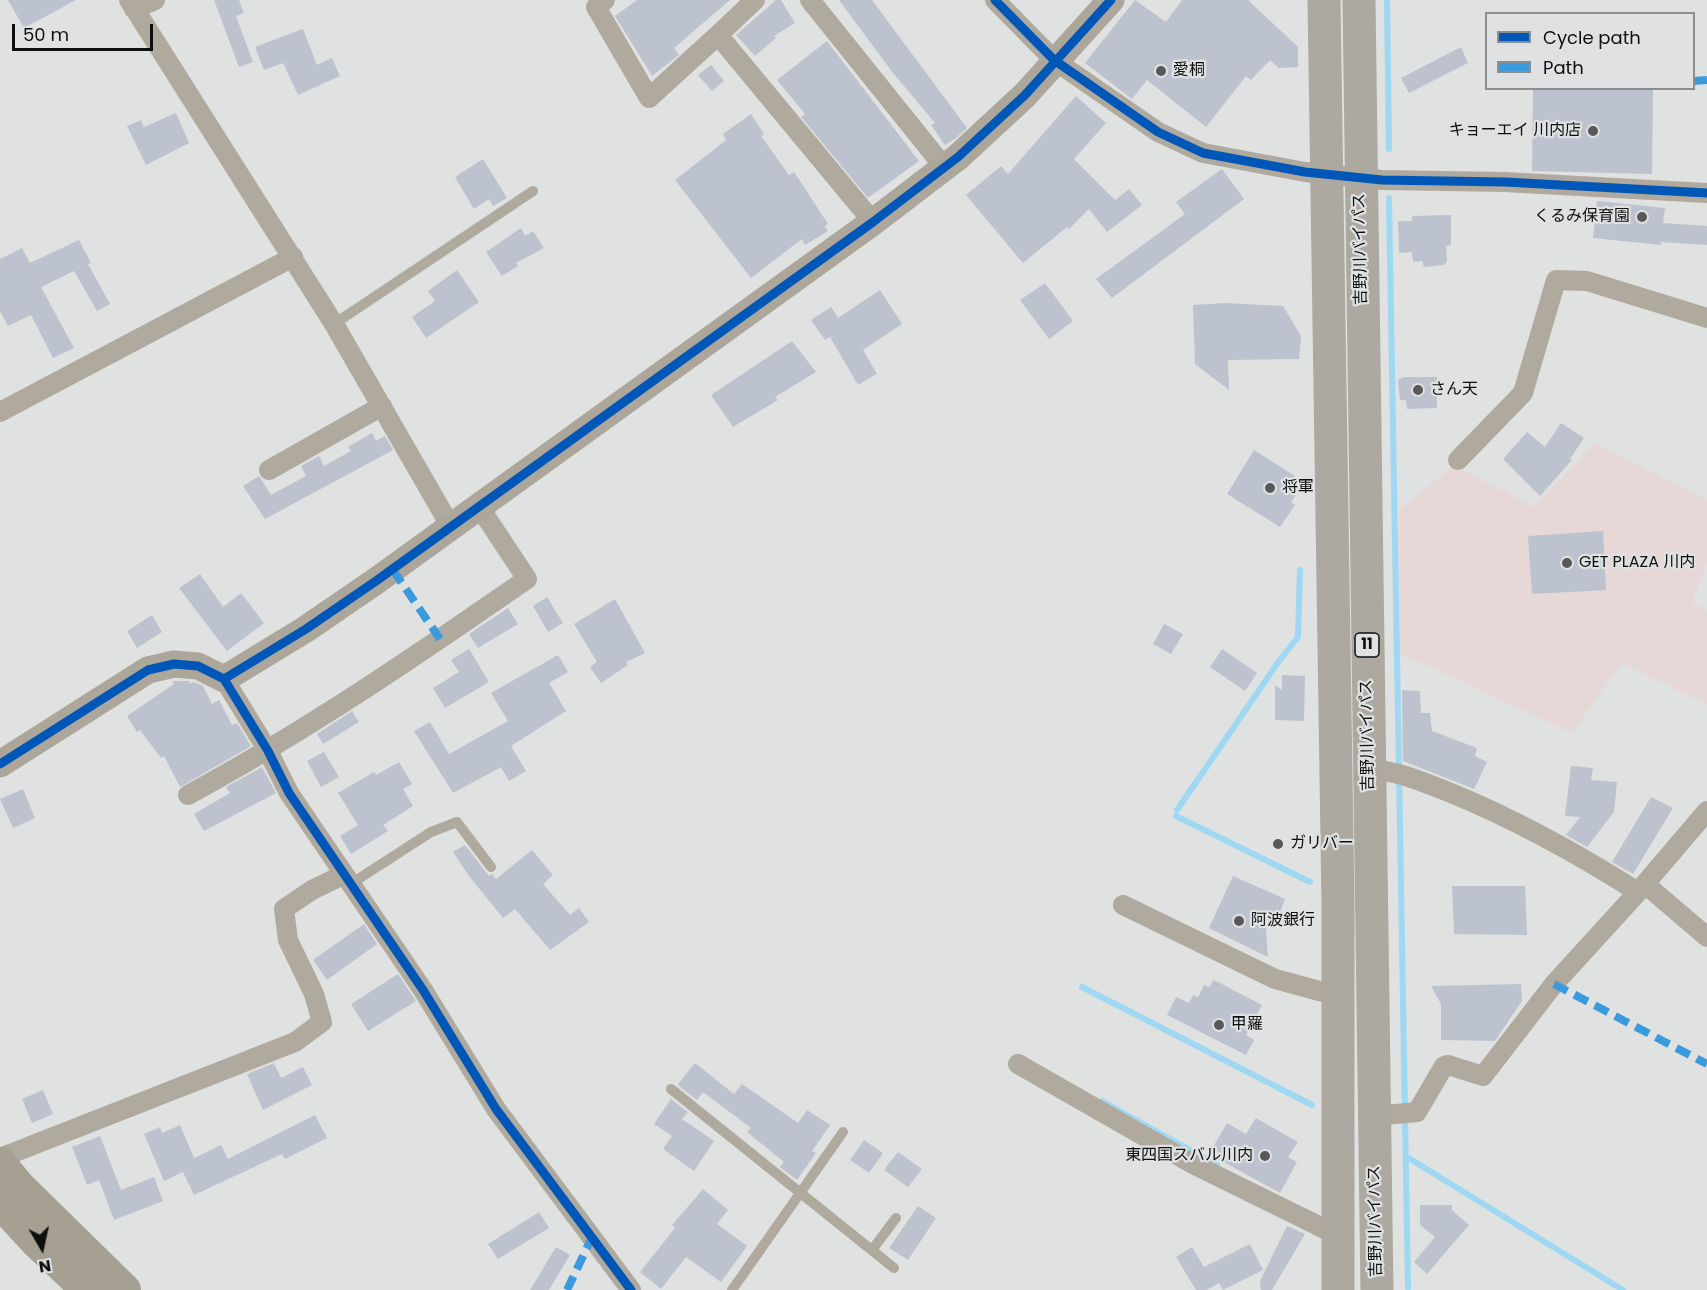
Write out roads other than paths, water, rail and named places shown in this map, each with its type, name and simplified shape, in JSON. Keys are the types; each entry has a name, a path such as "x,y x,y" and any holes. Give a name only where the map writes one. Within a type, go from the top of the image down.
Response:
{"highway":[{"name":"吉野川バイパス","path":"1324,0 1338,996 1338,1290"},
{"name":"吉野川バイパス","path":"1359,0 1360,177 1388,771 1396,1114 1377,1290"}],"main road":[{"path":"0,1163 20,1187 124,1290"},
{"path":"0,1203 35,1241 87,1290"}],"street":[{"path":"155,0 132,5 334,324 451,527"},
{"path":"605,0 596,6 649,98 755,0"},
{"path":"810,0 944,167"},
{"path":"995,0 1054,60 1158,132 1203,153 1325,174 1360,177 1707,193"},
{"path":"224,679 306,629 480,508 873,222 944,167 1025,94 1111,0"},
{"path":"718,34 873,222"},
{"path":"0,412 292,257"},
{"path":"1458,460 1522,393 1556,280 1587,281 1707,318"},
{"path":"269,470 382,406"},
{"path":"188,795 268,751 402,666 527,579 480,508"},
{"path":"0,764 148,670 174,664 198,666 224,679 268,751 289,794 423,990 496,1109 631,1290"},
{"path":"1388,771 1494,811 1641,888 1707,937"},
{"path":"1396,1114 1444,1066 1448,1065 1483,1076 1554,984 1707,811"},
{"path":"0,1158 295,1042 322,1022 314,994 288,940 284,909 312,890 346,880"},
{"path":"1123,905 1275,979 1338,996"},
{"path":"1018,1064 1193,1164 1337,1235"}],"lane":[{"path":"334,324 532,191"},
{"path":"346,880 431,832 457,822 491,867"},
{"path":"671,1089 894,1268"},
{"path":"732,1290 843,1132"},
{"path":"872,1250 896,1218"}],"waterway":[{"path":"1387,0 1389,149"},
{"path":"1389,198 1408,1288"},
{"path":"1177,810 1279,661 1298,637 1300,570"},
{"path":"1176,816 1310,882"},
{"path":"1082,987 1312,1105"},
{"path":"1102,1101 1217,1165"},
{"path":"1407,1157 1623,1290"}],"place":[{"name":"愛桐","path":"1161,71"},
{"name":"キョーエイ 川内店","path":"1593,131"},
{"name":"くるみ保育園","path":"1642,217"},
{"name":"さん天","path":"1418,390"},
{"name":"将軍","path":"1270,488"},
{"name":"GET PLAZA 川内","path":"1567,563"},
{"name":"ガリバー","path":"1278,844"},
{"name":"阿波銀行","path":"1239,921"},
{"name":"甲羅","path":"1219,1025"},
{"name":"東四国スバル川内","path":"1265,1156"}]}
